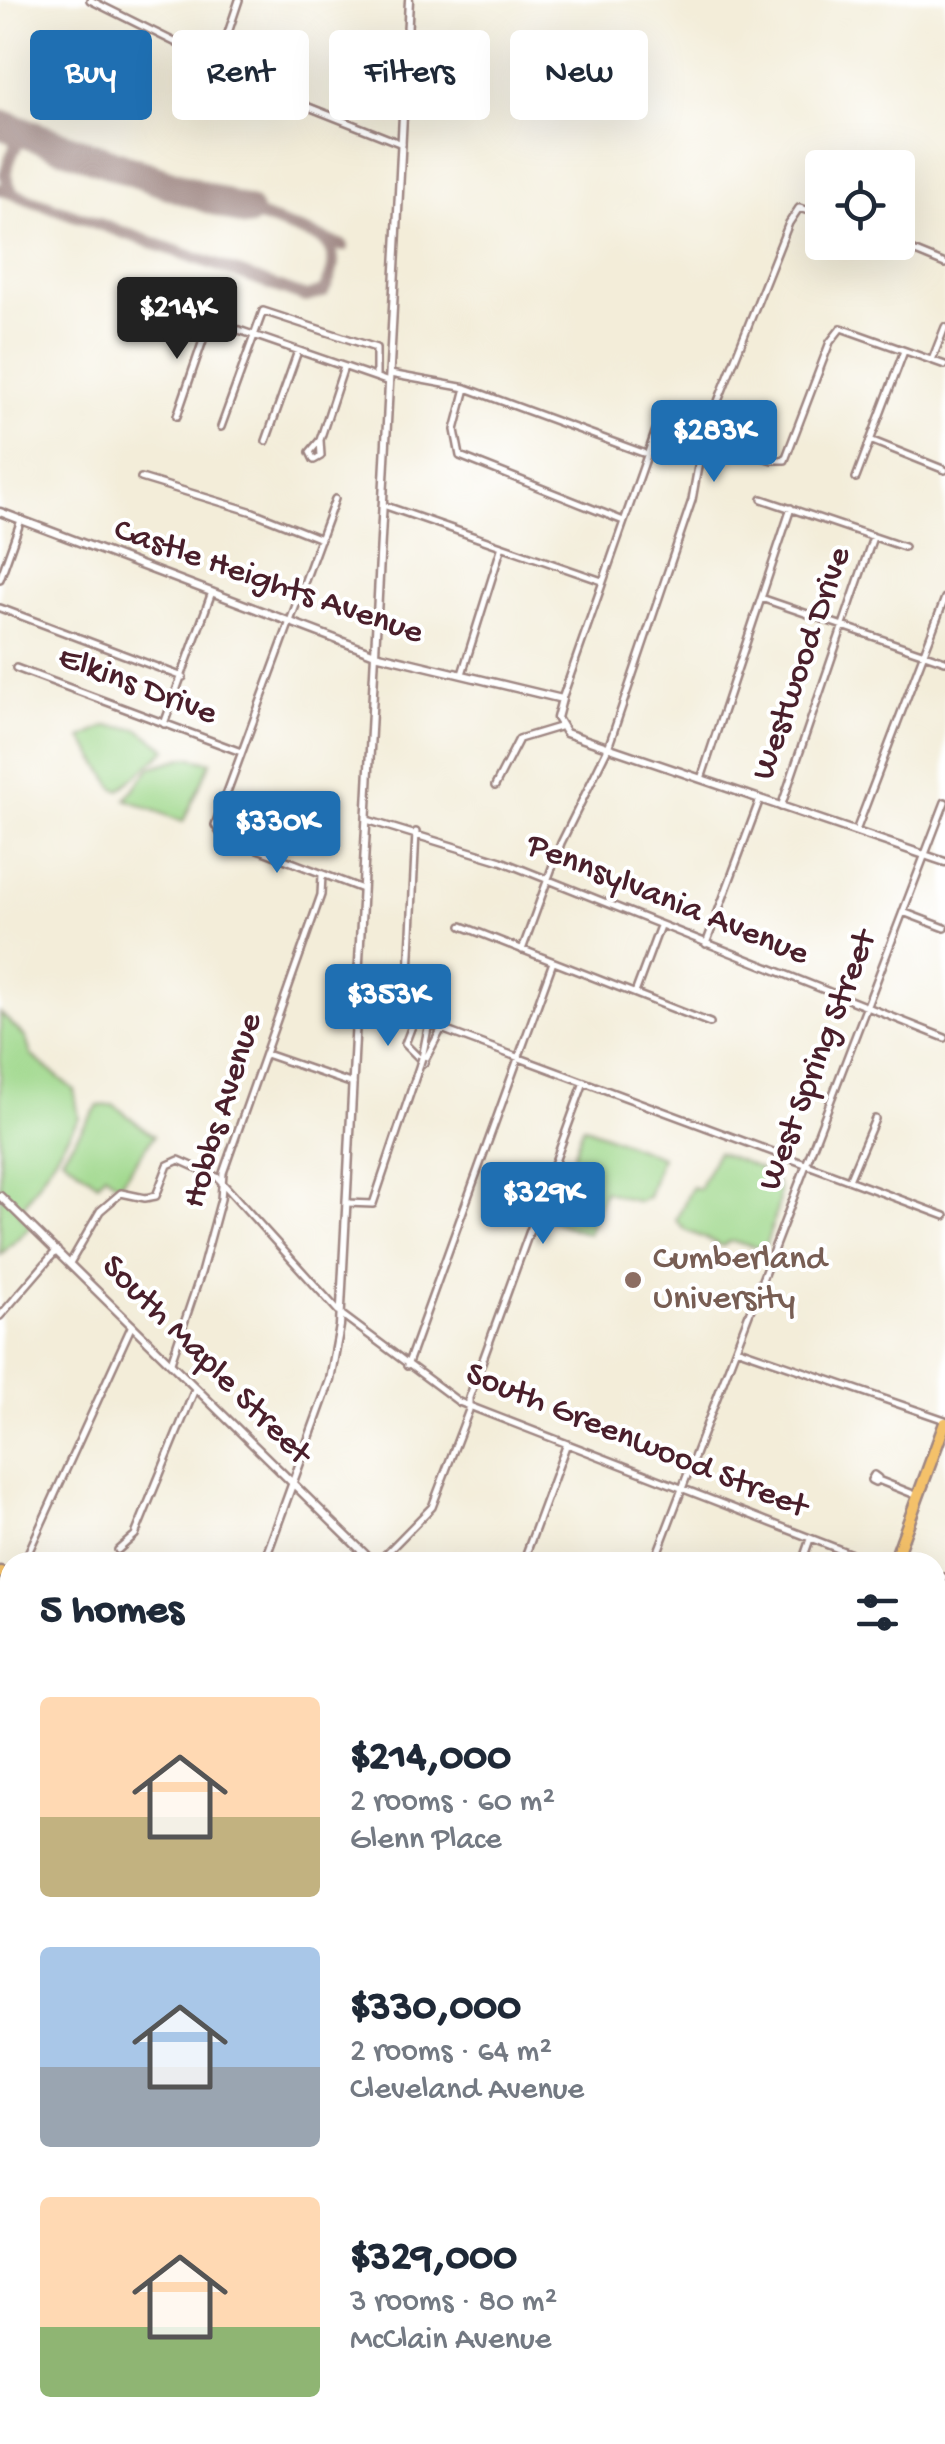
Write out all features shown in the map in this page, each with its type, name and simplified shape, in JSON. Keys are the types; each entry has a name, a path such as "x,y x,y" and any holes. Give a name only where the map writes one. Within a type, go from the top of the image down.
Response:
{"main road":[{"path":"898,1552 945,1422"}],"street":[{"path":"90,0 172,40"},
{"path":"109,8 112,0"},
{"path":"229,30 239,0"},
{"path":"268,1552 334,1366 341,1314 410,0"},
{"path":"309,107 402,144"},
{"path":"522,950 547,879 608,748 692,500 703,439 788,223 799,208 805,210"},
{"path":"915,252 945,264"},
{"path":"221,427 261,314 270,312 376,348 376,377"},
{"path":"178,416 210,320 376,377 434,378 644,454"},
{"path":"932,360 945,327"},
{"path":"559,727 557,711 644,454 659,427 782,461 788,457 836,330 851,329 945,365"},
{"path":"856,478 904,350"},
{"path":"266,442 298,352"},
{"path":"320,440 344,367"},
{"path":"466,388 455,430 460,456 621,520"},
{"path":"870,440 945,470"},
{"path":"140,478 253,512 321,539"},
{"path":"762,498 904,548"},
{"path":"334,499 240,752 217,818 217,832 362,890"},
{"path":"383,505 602,581"},
{"path":"701,779 791,508"},
{"name":"Castle Heights Avenue","path":"0,512 375,654 562,698"},
{"path":"0,579 21,520"},
{"name":"Westwood Drive","path":"781,807 873,537"},
{"path":"462,674 501,549"},
{"path":"164,724 212,592"},
{"path":"761,598 945,661"},
{"path":"856,831 945,598"},
{"path":"0,608 183,677"},
{"name":"Elkins Drive","path":"16,668 240,752"},
{"path":"496,786 519,738 559,727 608,748 945,862"},
{"path":"706,944 760,799"},
{"name":"West Spring Street","path":"658,1552 945,802"},
{"name":"Pennsylvania Avenue","path":"367,820 416,832 547,879 945,1038"},
{"path":"416,832 411,1016 405,1044 422,1061"},
{"name":"Hobbs Avenue","path":"170,1362 222,1199 221,1182 320,894 322,875"},
{"path":"903,912 945,928"},
{"path":"462,926 710,1023"},
{"path":"635,993 660,926"},
{"path":"407,1366 553,962"},
{"path":"358,998 945,1216"},
{"path":"347,1204 373,1204 418,1074 429,1023"},
{"path":"422,1061 442,1028"},
{"path":"266,1054 353,1084"},
{"path":"386,1552 436,1500 584,1082"},
{"path":"849,1180 875,1119"},
{"path":"70,1263 110,1198 121,1193 156,1196 173,1161 221,1182"},
{"name":"South Greenwood Street","path":"221,1182 341,1314 407,1366 470,1407 845,1552"},
{"name":"South Maple Street","path":"0,1196 365,1552"},
{"path":"0,1316 57,1250"},
{"path":"29,1552 132,1325"},
{"path":"736,1348 945,1422"},
{"path":"118,1550 135,1536 196,1387"},
{"path":"527,1552 566,1446"},
{"path":"878,1480 918,1496"},
{"path":"805,1552 810,1539"}],"green space":[{"path":"107,726 139,729 167,749 120,790 115,789 82,738"},
{"path":"187,757 211,762 183,822 126,799 151,767"},
{"path":"0,1013 26,1038 31,1055 74,1090 79,1118 19,1213 31,1226 0,1255"},
{"path":"114,1105 154,1136 119,1185 105,1174 98,1183 62,1157 98,1106"},
{"path":"583,1126 661,1157 648,1197 638,1202 604,1191 588,1234 541,1217 557,1171 567,1174"},
{"path":"717,1152 758,1168 776,1183 777,1207 764,1249 730,1241 723,1246 685,1230 676,1220 692,1187 699,1189"}],"taxiway":[{"path":"4,125 13,133 15,145"},
{"path":"12,192 5,174 12,153 24,140 38,138"},
{"path":"0,189 306,297 323,292 332,271 331,250 321,238"},
{"path":"247,212 343,246"}],"runway":[{"path":"0,124 247,212"}],"place":[{"name":"Cumberland University","path":"633,1280"}]}
